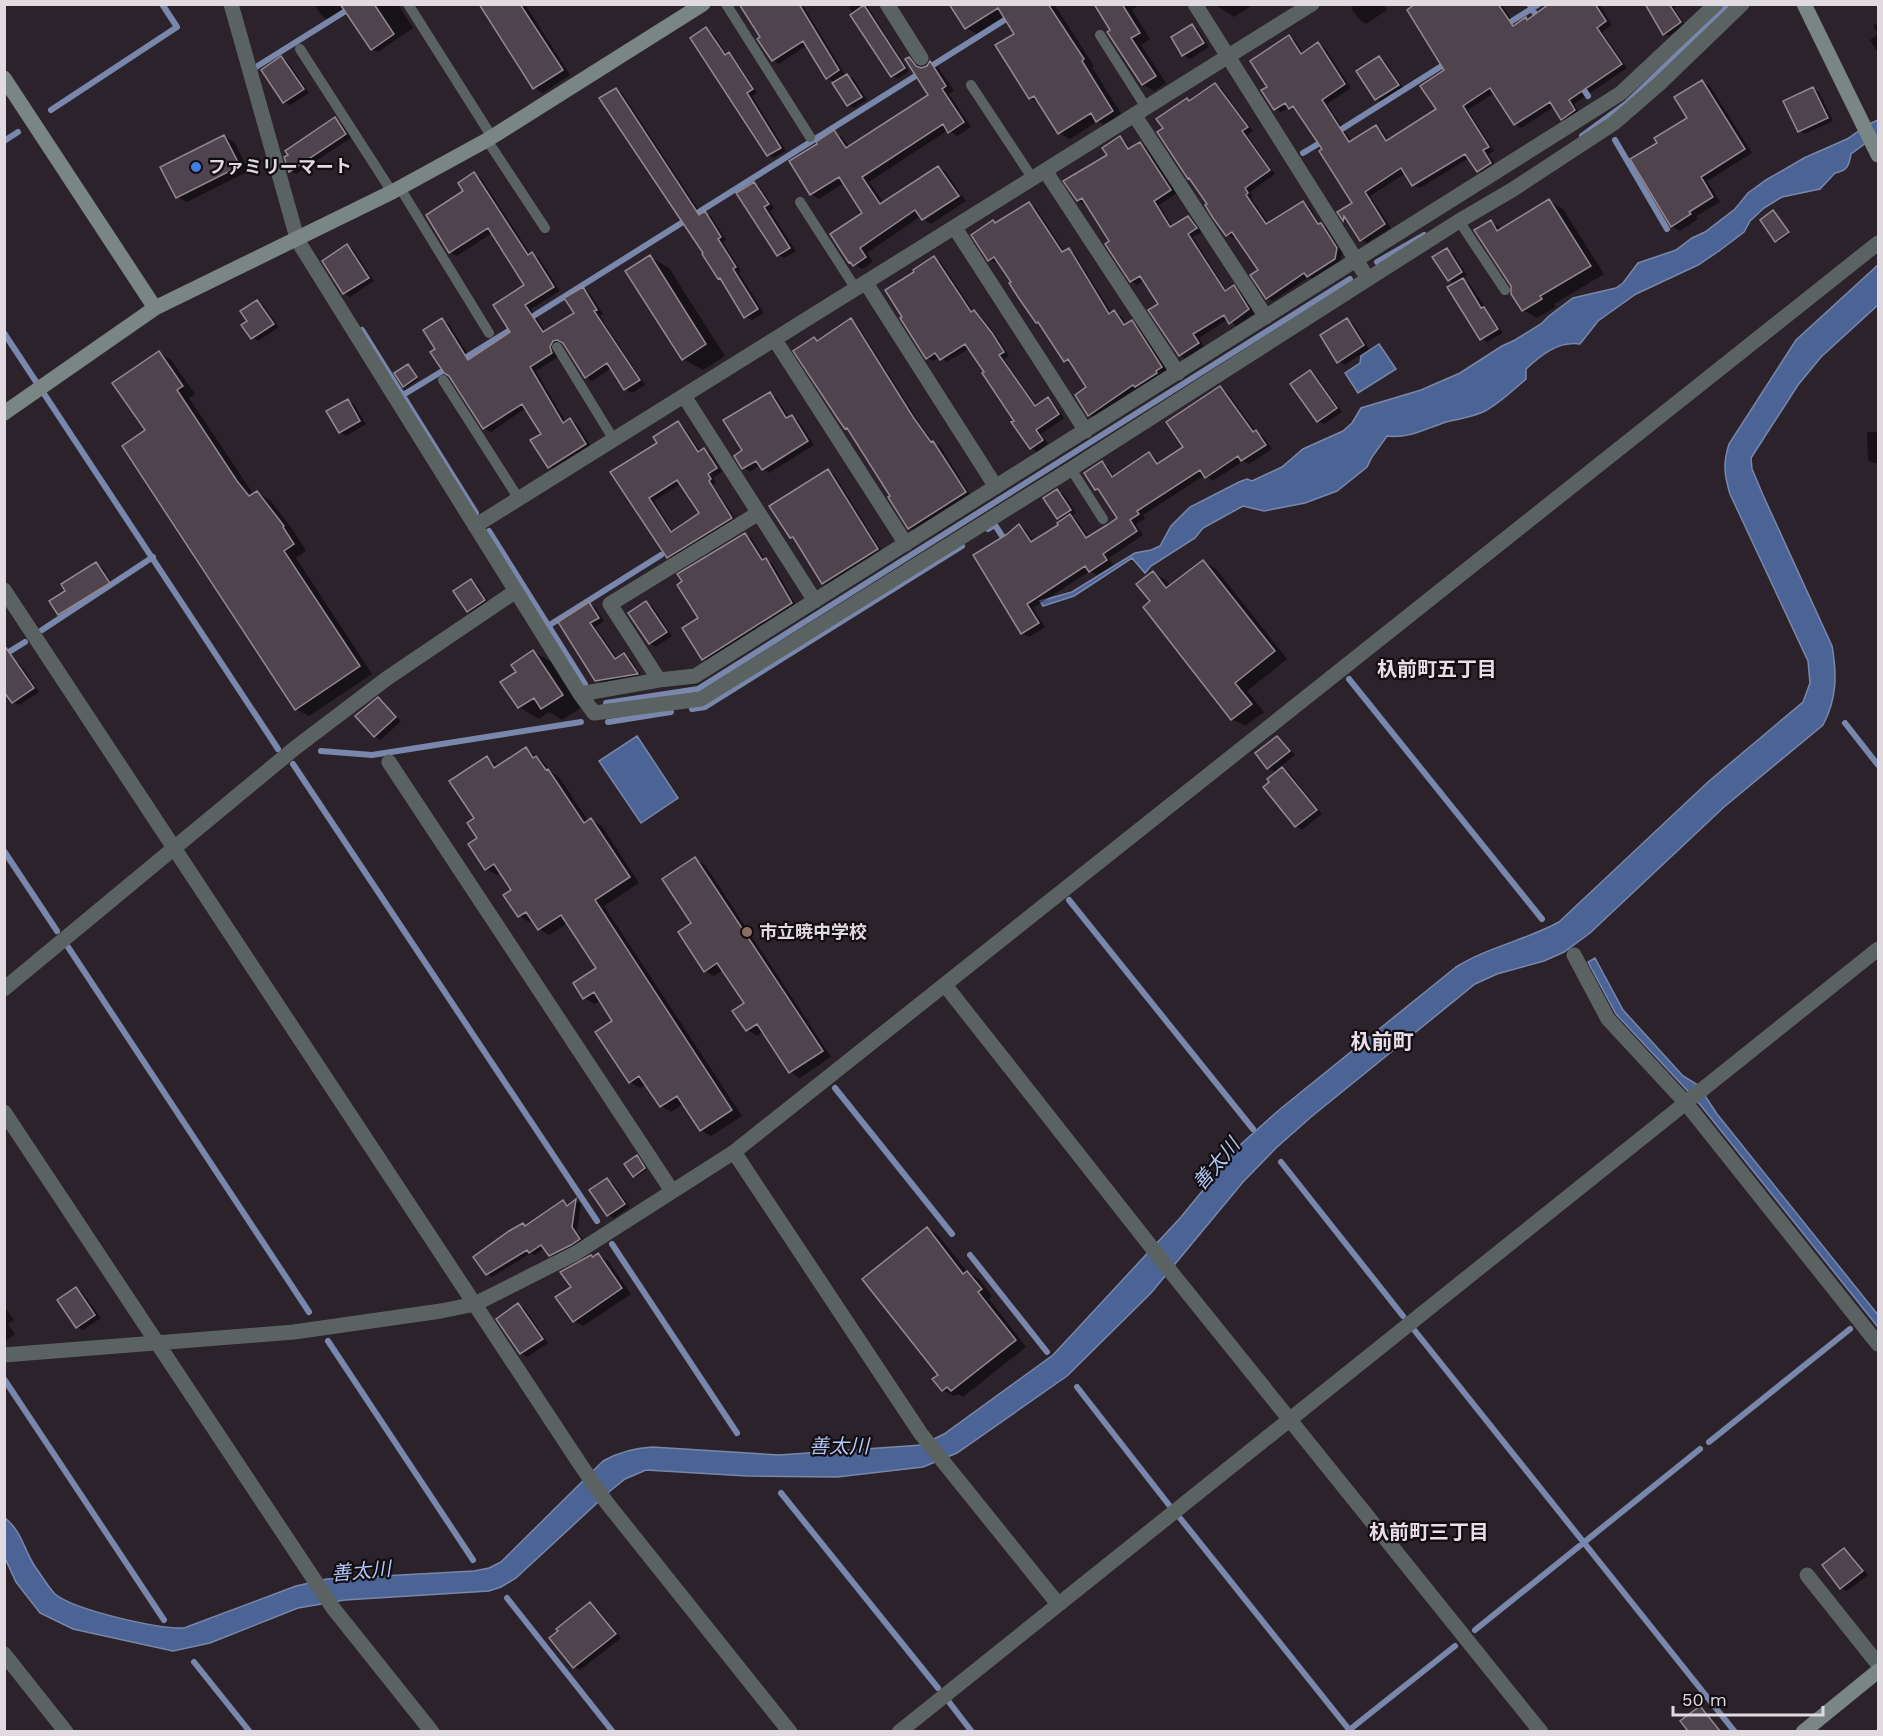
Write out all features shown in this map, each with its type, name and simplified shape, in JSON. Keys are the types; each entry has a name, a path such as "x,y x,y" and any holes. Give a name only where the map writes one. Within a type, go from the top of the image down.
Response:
{"street":[{"path":"231,4 296,238 594,713 701,699 1071,469 1614,123 1659,84 1742,4"},
{"path":"4,412 48,384 155,308 396,190 490,139 703,4"},
{"path":"887,4 921,58"},
{"path":"1195,4 1368,279"},
{"path":"475,526 1141,113 1312,4"},
{"path":"580,694 695,676 1621,93 1716,4"},
{"path":"1804,4 1876,151"},
{"path":"4,78 155,308"},
{"path":"1141,113 1266,317"},
{"path":"1040,175 1178,373"},
{"path":"955,228 1086,431"},
{"path":"4,1355 294,1332 441,1311 475,1304 576,1253 734,1152 1878,243"},
{"path":"861,286 996,487"},
{"path":"775,340 906,544"},
{"path":"684,396 815,601"},
{"path":"659,680 610,604 758,514"},
{"path":"4,590 582,1467 607,1503 790,1731"},
{"path":"4,989 296,748 386,679 516,591"},
{"path":"389,762 672,1191"},
{"path":"899,1731 1878,949"},
{"path":"1574,955 1608,1020 1687,1101 1878,1344"},
{"path":"945,985 1174,1275 1541,1731"},
{"path":"4,1112 333,1608 432,1731"},
{"path":"734,1152 921,1434 1058,1604"},
{"path":"1807,1575 1878,1664"},
{"path":"4,1654 66,1731"},
{"path":"1803,1731 1878,1671"}],"lane":[{"path":"408,4 545,228"},
{"path":"726,4 810,137"},
{"path":"1100,35 1141,113"},
{"path":"300,49 396,190 489,333"},
{"path":"971,85 1040,175"},
{"path":"800,202 861,286"},
{"path":"1459,221 1505,291"},
{"path":"557,347 614,440"},
{"path":"443,380 519,499"},
{"path":"1071,469 1104,519"}],"water":[{"path":"1878,120 1878,134 1851,154 1845,169 1835,173 1820,189 1782,197 1764,208 1750,221 1744,232 1719,251 1698,265 1636,294 1598,321 1580,344 1564,345 1544,354 1526,369 1526,379 1485,411 1412,434 1387,436 1367,467 1337,491 1305,503 1264,511 1243,506 1203,528 1195,538 1151,566 1145,573 1132,558 1074,596 1043,606 1040,601 1072,592 1135,553 1160,546 1171,526 1190,507 1239,482 1247,479 1252,481 1282,467 1303,449 1343,431 1352,423 1361,408 1421,390 1460,373 1541,324 1573,298 1616,288 1623,283 1638,263 1676,250 1705,232 1735,209 1748,193 1766,180 1804,158 1847,139"},
{"path":"1878,265 1878,305 1821,357 1798,385 1751,458 1752,469 1763,495 1832,646 1835,686 1831,706 1823,725 1724,807 1590,933 1564,952 1544,961 1497,974 1475,984 1311,1117 1243,1182 1151,1293 1067,1376 957,1453 923,1467 837,1477 747,1476 646,1470 625,1479 610,1491 516,1578 489,1591 345,1600 298,1608 210,1643 173,1651 73,1629 40,1613 16,1582 5,1558 5,1518 19,1535 32,1562 55,1594 97,1612 156,1625 184,1628 296,1586 327,1579 474,1571 489,1568 501,1562 603,1461 626,1451 652,1447 779,1455 922,1445 944,1434 1053,1355 1181,1217 1240,1145 1279,1110 1456,967 1481,954 1559,922 1708,782 1803,702 1810,683 1808,661 1730,494 1725,474 1726,457 1729,444 1796,340"},
{"path":"1379,344 1396,369 1358,393 1345,373 1360,363 1361,356"},
{"path":"637,736 678,798 641,823 599,761"},
{"path":"1595,958 1623,1010 1683,1076 1698,1085 1717,1114 1878,1315 1878,1327 1698,1102 1616,1014 1588,962"}],"building":[{"path":"340,4 374,4 394,34 371,50"},
{"path":"479,4 520,4 563,70 533,89"},
{"path":"739,4 799,4 839,70 826,79 803,41 772,61 757,39 760,37"},
{"path":"949,4 1048,4 1084,59 1082,61 1113,111 1096,122 1091,113 1058,134 1034,96 1029,99 995,45 1014,34 998,8 965,29"},
{"path":"1094,4 1122,4 1140,33 1131,38 1156,76 1142,85 1107,32 1110,30"},
{"path":"1415,4 1498,4 1513,26 1526,17 1527,20 1549,4 1595,4 1606,21 1597,28 1622,64 1569,100 1575,110 1561,120 1550,102 1514,125 1490,88 1463,106 1489,147 1483,150 1491,163 1477,172 1465,154 1412,186 1401,168 1365,192 1385,224 1360,241 1344,216 1343,221 1337,212 1352,203 1319,151 1322,149 1293,106 1289,109 1285,103 1274,110 1261,90 1267,87 1250,61 1289,35 1301,54 1318,42 1345,84 1322,100 1349,142 1376,125 1386,141 1436,109 1420,86 1444,70 1407,10"},
{"path":"1645,4 1669,4 1681,22 1663,35"},
{"path":"864,5 905,68 891,77 850,15"},
{"path":"1192,24 1204,43 1182,56 1171,37"},
{"path":"706,27 725,55 729,52 753,89 747,93 781,148 767,156 690,38"},
{"path":"281,56 304,89 283,103 261,70"},
{"path":"1379,56 1399,85 1375,100 1356,71"},
{"path":"909,57 916,66 921,68 927,66 930,61 946,86 942,89 964,122 948,133 943,124 862,177 880,204 938,166 959,196 922,220 915,210 860,248 866,257 853,266 830,234 862,213 839,177 810,195 789,161 817,144 816,142 834,130 846,148 928,95 905,59"},
{"path":"847,74 862,97 847,106 832,83"},
{"path":"1702,80 1745,149 1701,177 1713,197 1671,227 1630,159 1657,143 1654,138 1687,118 1674,97"},
{"path":"1215,83 1248,127 1242,131 1270,170 1245,188 1248,193 1246,195 1266,224 1303,201 1337,248 1335,259 1307,277 1304,273 1266,299 1250,275 1258,270 1232,232 1226,236 1205,205 1207,204 1157,132 1163,128 1156,119 1187,98 1189,101"},
{"path":"1813,87 1828,118 1798,132 1783,101"},
{"path":"616,88 699,215 705,211 721,237 718,239 736,267 733,269 758,309 744,318 720,278 718,279 599,98"},
{"path":"335,117 346,134 289,172 284,157 288,155 285,151"},
{"path":"224,135 240,166 176,198 160,167"},
{"path":"1120,136 1128,149 1140,142 1171,190 1154,201 1170,227 1188,216 1197,228 1188,234 1225,291 1234,285 1249,309 1229,324 1224,315 1193,334 1199,343 1179,356 1148,310 1158,304 1140,276 1130,282 1105,244 1109,241 1082,198 1077,201 1063,181 1107,155 1102,148"},
{"path":"474,172 528,255 532,252 554,287 525,305 543,332 574,313 564,298 583,287 597,310 594,311 640,380 624,390 607,363 585,378 563,343 553,341 550,347 552,353 530,367 563,423 570,418 586,444 548,468 530,440 541,434 522,404 483,429 449,376 444,373 430,352 435,349 423,330 442,318 468,360 510,332 493,305 524,285 488,228 449,253 426,215 463,191 458,183"},
{"path":"754,182 769,204 764,207 790,248 777,256 736,193"},
{"path":"1549,199 1591,266 1540,296 1542,299 1522,311 1511,294 1511,286 1474,230 1491,220 1497,231"},
{"path":"1029,202 1062,252 1069,248 1109,314 1114,310 1124,325 1132,320 1162,367 1156,371 1157,373 1135,387 1133,385 1088,416 1075,395 1086,387 1068,359 1064,362 1038,322 1036,323 1018,297 994,257 988,261 971,235 993,220 995,223"},
{"path":"1773,210 1789,232 1775,242 1760,220"},
{"path":"347,244 369,278 343,294 322,261"},
{"path":"1447,248 1462,272 1448,281 1432,257"},
{"path":"650,255 706,344 682,360 625,271"},
{"path":"934,256 971,312 974,310 992,333 1004,352 999,355 1035,406 1048,397 1059,414 1036,430 1043,440 1030,449 1011,422 1014,421 965,344 940,360 935,353 926,359 885,290"},
{"path":"1463,278 1481,308 1484,307 1498,329 1480,340 1447,287"},
{"path":"257,300 274,324 251,339 241,325 247,321 240,311"},
{"path":"851,318 913,417 931,442 933,441 966,492 908,529 847,428 845,429 840,422 793,351 814,337 817,341"},
{"path":"1347,318 1364,345 1337,363 1320,335"},
{"path":"159,351 183,386 177,390 237,481 249,496 257,491 284,526 294,544 284,551 360,666 295,710 122,446 145,430 112,383"},
{"path":"408,364 417,377 403,387 394,373"},
{"path":"1310,370 1337,408 1317,422 1290,384"},
{"path":"1220,386 1253,432 1256,430 1266,445 1241,461 1238,456 1205,478 1200,470 1137,511 1139,514 1130,520 1137,531 1103,554 1107,560 1089,572 1085,566 1027,604 1039,623 1021,634 973,555 1006,535 1019,524 1031,542 1058,525 1057,523 1070,514 1086,538 1107,525 1117,518 1098,489 1095,490 1084,473 1102,461 1112,477 1149,452 1157,464 1183,447 1166,422"},
{"path":"770,392 786,418 792,415 808,441 762,470 756,461 742,469 734,456 742,450 723,420"},
{"path":"348,399 360,421 339,433 326,411"},
{"path":"678,421 698,452 704,448 717,468 708,474 711,479 709,481 732,518 667,558 610,472 657,443 653,437","holes":["677,480 699,513 671,532 649,498"]},
{"path":"828,469 878,549 822,584 793,537 790,538 769,506"},
{"path":"1057,489 1071,510 1057,519 1043,498"},
{"path":"745,533 762,560 766,558 792,603 702,660 682,628 698,618 677,585 682,581 677,574"},
{"path":"1203,560 1275,651 1235,683 1252,704 1231,720 1143,607 1150,601 1136,584 1153,571 1166,588"},
{"path":"96,562 110,583 58,615 49,601 65,591 61,584"},
{"path":"471,579 485,600 467,612 453,591"},
{"path":"646,601 667,632 649,644 628,613"},
{"path":"589,602 599,618 590,623 615,659 624,653 638,674 595,681 558,622"},
{"path":"4,645 34,688 12,703 4,692"},
{"path":"533,650 563,695 541,709 534,698 518,708 500,682 516,672 511,665"},
{"path":"378,697 396,717 374,737 355,716"},
{"path":"1277,736 1290,751 1267,769 1255,753"},
{"path":"526,747 533,758 536,756 546,770 548,769 584,823 591,818 630,877 595,900 732,1110 700,1131 677,1096 660,1107 639,1076 629,1083 595,1032 612,1021 594,992 583,999 573,983 596,968 561,915 538,930 526,912 518,917 503,895 511,890 494,864 485,870 468,844 477,838 467,823 474,818 449,781 487,756 494,768"},
{"path":"1282,767 1317,810 1295,827 1263,787 1269,782 1267,779"},
{"path":"695,857 823,1051 789,1073 757,1024 746,1031 732,1011 744,1003 717,963 704,972 678,932 691,923 662,879"},
{"path":"637,1155 645,1168 633,1177 624,1164"},
{"path":"607,1178 625,1204 607,1216 589,1190"},
{"path":"576,1199 572,1227 580,1239 571,1245 549,1256 541,1245 529,1253 527,1250 486,1275 473,1257 509,1231 523,1223 525,1226 563,1200 567,1206"},
{"path":"927,1227 963,1274 967,1271 982,1289 978,1292 1016,1340 951,1391 947,1387 942,1391 932,1379 938,1375 862,1279"},
{"path":"598,1253 622,1288 573,1322 555,1297 571,1287 560,1272"},
{"path":"76,1287 95,1315 76,1328 57,1300"},
{"path":"518,1303 543,1339 520,1354 496,1319"},
{"path":"1844,1548 1863,1571 1840,1589 1822,1565"},
{"path":"590,1602 616,1634 573,1668 549,1638 558,1631 556,1629"},
{"path":"1700,1706 1720,1731 1688,1731 1680,1721"}],"waterway":[{"path":"51,110 177,27 162,4"},
{"path":"1529,4 1539,20"},
{"path":"1504,26 1539,4"},
{"path":"1582,136 1627,103 1729,4"},
{"path":"256,67 352,7"},
{"path":"527,320 1011,16"},
{"path":"1334,134 1448,62"},
{"path":"1580,84 1588,96"},
{"path":"4,141 18,132"},
{"path":"1615,140 1667,229"},
{"path":"1303,153 1323,141"},
{"path":"1377,262 1424,235"},
{"path":"606,703 698,689 1350,279"},
{"path":"460,361 515,327"},
{"path":"362,330 476,513"},
{"path":"4,333 278,749"},
{"path":"403,395 449,367"},
{"path":"988,529 995,525 1006,542"},
{"path":"489,531 585,684"},
{"path":"692,709 705,707 962,546"},
{"path":"548,626 661,555"},
{"path":"42,630 153,557"},
{"path":"4,655 25,642"},
{"path":"1349,679 1542,919"},
{"path":"608,722 671,712"},
{"path":"321,751 372,755 581,722"},
{"path":"1845,723 1878,765"},
{"path":"293,764 597,1221"},
{"path":"4,851 57,931"},
{"path":"1069,900 1253,1129"},
{"path":"68,947 309,1312"},
{"path":"835,1088 952,1234"},
{"path":"1281,1162 1403,1316"},
{"path":"612,1244 737,1433"},
{"path":"970,1255 1047,1352"},
{"path":"1709,1442 1850,1329"},
{"path":"1415,1331 1735,1732"},
{"path":"328,1341 473,1560"},
{"path":"4,1379 164,1620"},
{"path":"1077,1387 1169,1505"},
{"path":"1475,1630 1700,1449"},
{"path":"781,1493 938,1688"},
{"path":"1180,1518 1351,1732"},
{"path":"507,1598 613,1732"},
{"path":"1348,1731 1455,1646"},
{"path":"194,1662 250,1732"},
{"path":"949,1702 972,1732"}],"place":[{"name":"ファミリーマート","path":"196,167"},
{"name":"市立暁中学校","path":"747,932"}],"district":[{"name":"杁前町五丁目","path":"1437,669"},
{"name":"杁前町","path":"1382,1042"},
{"name":"杁前町三丁目","path":"1429,1532"}],"water label":[{"name":"善太川","path":"1216,1164"},
{"name":"善太川","path":"839,1446"},
{"name":"善太川","path":"361,1571"}]}
